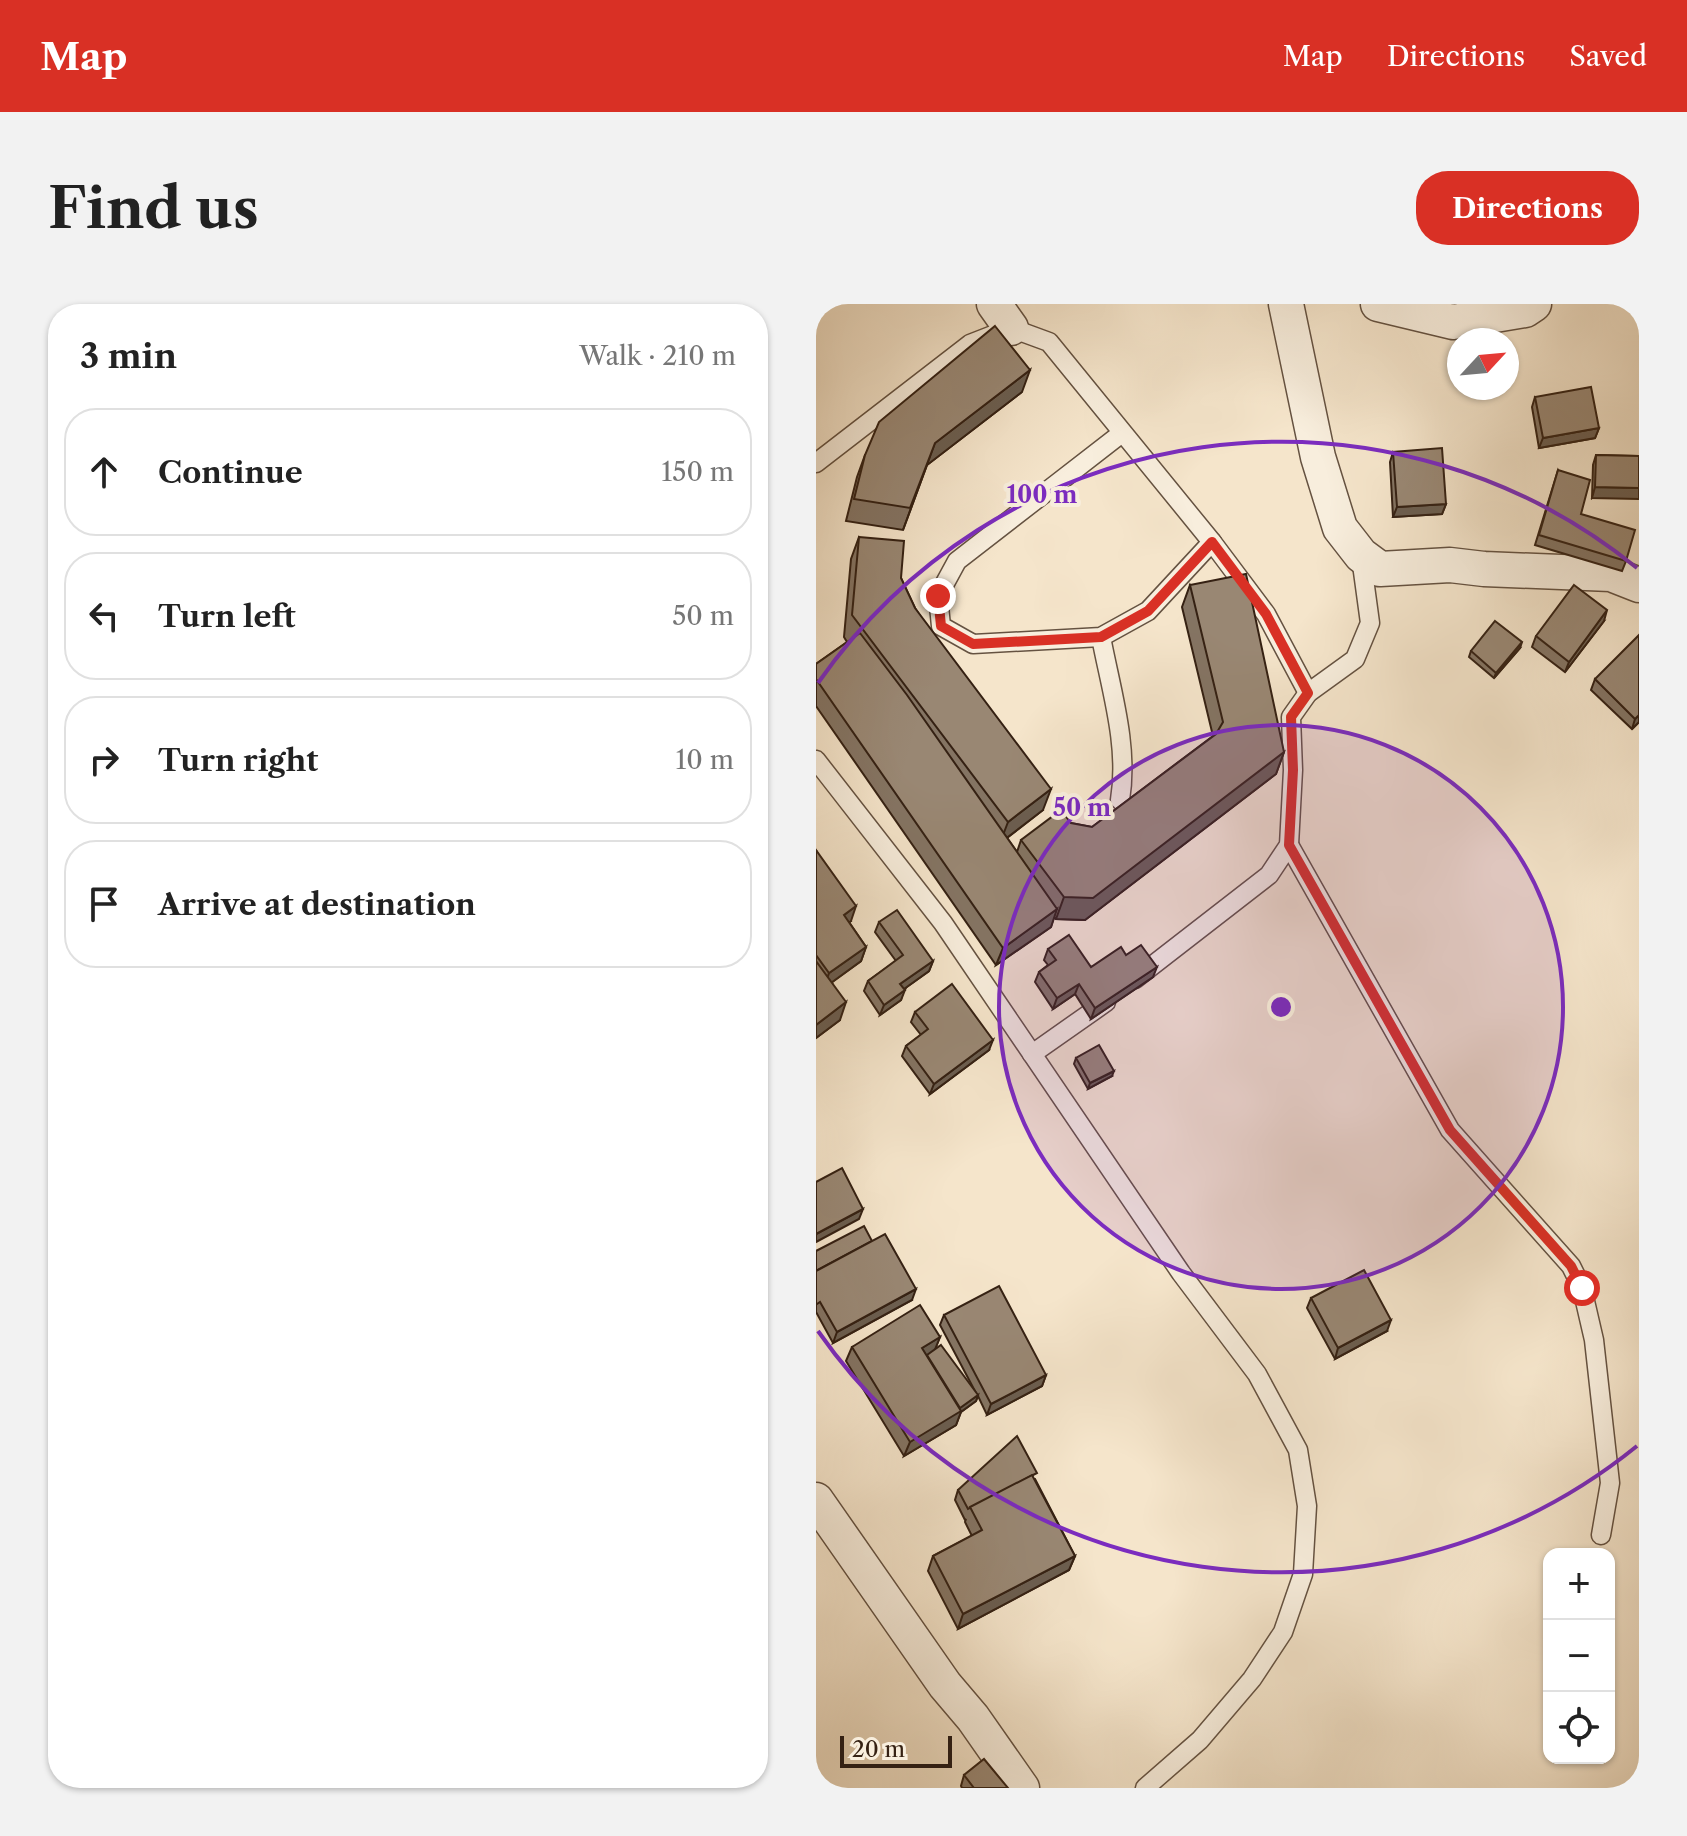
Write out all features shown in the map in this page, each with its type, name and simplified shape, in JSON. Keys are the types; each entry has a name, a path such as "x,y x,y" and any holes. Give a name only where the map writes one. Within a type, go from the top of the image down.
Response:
{"street":[{"path":"1286,304 1318,457 1340,528 1361,555 1380,569 1450,565 1611,574 1639,585"},
{"path":"1378,304 1453,322 1525,310 1534,304"},
{"path":"816,1500 945,1685 973,1718 1022,1788"}],"lane":[{"path":"816,463 1002,316 1049,342 1212,542 1266,614 1308,693"},
{"path":"1122,433 957,561 938,596 941,626 973,644 1101,637 1148,611 1212,542"},
{"path":"1032,1054 1090,1014 1269,875 1289,845 1293,770 1291,717 1308,693 1355,659 1370,623 1361,555"},
{"path":"1101,637 1119,730 1124,776 1120,800"},
{"path":"816,760 943,923 1181,1273 1257,1374 1298,1450 1307,1506 1303,1574 1283,1632 1252,1679 1200,1740 1145,1788"},
{"path":"1289,845 1450,1130 1571,1266 1582,1288 1594,1340 1610,1483 1601,1535"}],"building":[{"path":"995,326 1030,370 935,443 910,508 854,499 865,455 879,422"},
{"path":"1591,387 1599,428 1543,438 1535,397"},
{"path":"1442,448 1446,504 1397,507 1393,452"},
{"path":"1596,455 1639,456 1639,488 1595,487"},
{"path":"1558,470 1590,480 1581,514 1635,530 1626,561 1539,535"},
{"path":"859,537 904,541 901,578 915,608 1051,789 1008,822 852,615"},
{"path":"1246,574 1284,752 1093,898 1064,897 1021,840 1061,810 1071,823 1092,827 1216,734 1223,722 1190,585"},
{"path":"1574,585 1607,610 1569,662 1536,636"},
{"path":"1495,621 1522,642 1496,673 1471,651"},
{"path":"860,633 1057,909 1003,948 816,679 816,664"},
{"path":"1639,635 1639,715 1635,719 1595,679"},
{"path":"816,850 856,906 844,915 866,947 829,973 816,955"},
{"path":"897,910 933,961 900,984 905,990 884,1005 868,981 903,955 879,922"},
{"path":"1069,935 1091,967 1121,947 1126,955 1141,945 1157,967 1095,1008 1079,984 1057,998 1039,972 1056,960 1048,949"},
{"path":"816,961 846,1002 816,1025"},
{"path":"952,984 993,1040 934,1084 906,1046 928,1029 915,1012"},
{"path":"1099,1045 1114,1071 1090,1083 1076,1058"},
{"path":"842,1168 863,1209 816,1234 816,1182"},
{"path":"864,1226 872,1241 816,1271 816,1251"},
{"path":"885,1234 916,1289 837,1332 820,1302 816,1303 816,1271"},
{"path":"1364,1270 1391,1320 1338,1348 1311,1298"},
{"path":"999,1286 1046,1375 991,1404 944,1315"},
{"path":"920,1305 940,1337 922,1348 961,1411 910,1442 852,1347"},
{"path":"941,1345 978,1395 960,1408 927,1355"},
{"path":"1017,1436 1037,1473 968,1509 958,1490"},
{"path":"1032,1475 1075,1556 963,1614 933,1556 982,1530 970,1507"},
{"path":"984,1759 1008,1788 974,1788 964,1775"}],"route":[{"path":"938,596 941,626 973,644 1101,637 1148,611 1212,542 1266,614 1308,693 1291,717 1293,770 1289,845 1450,1130 1571,1266 1582,1288"}]}
